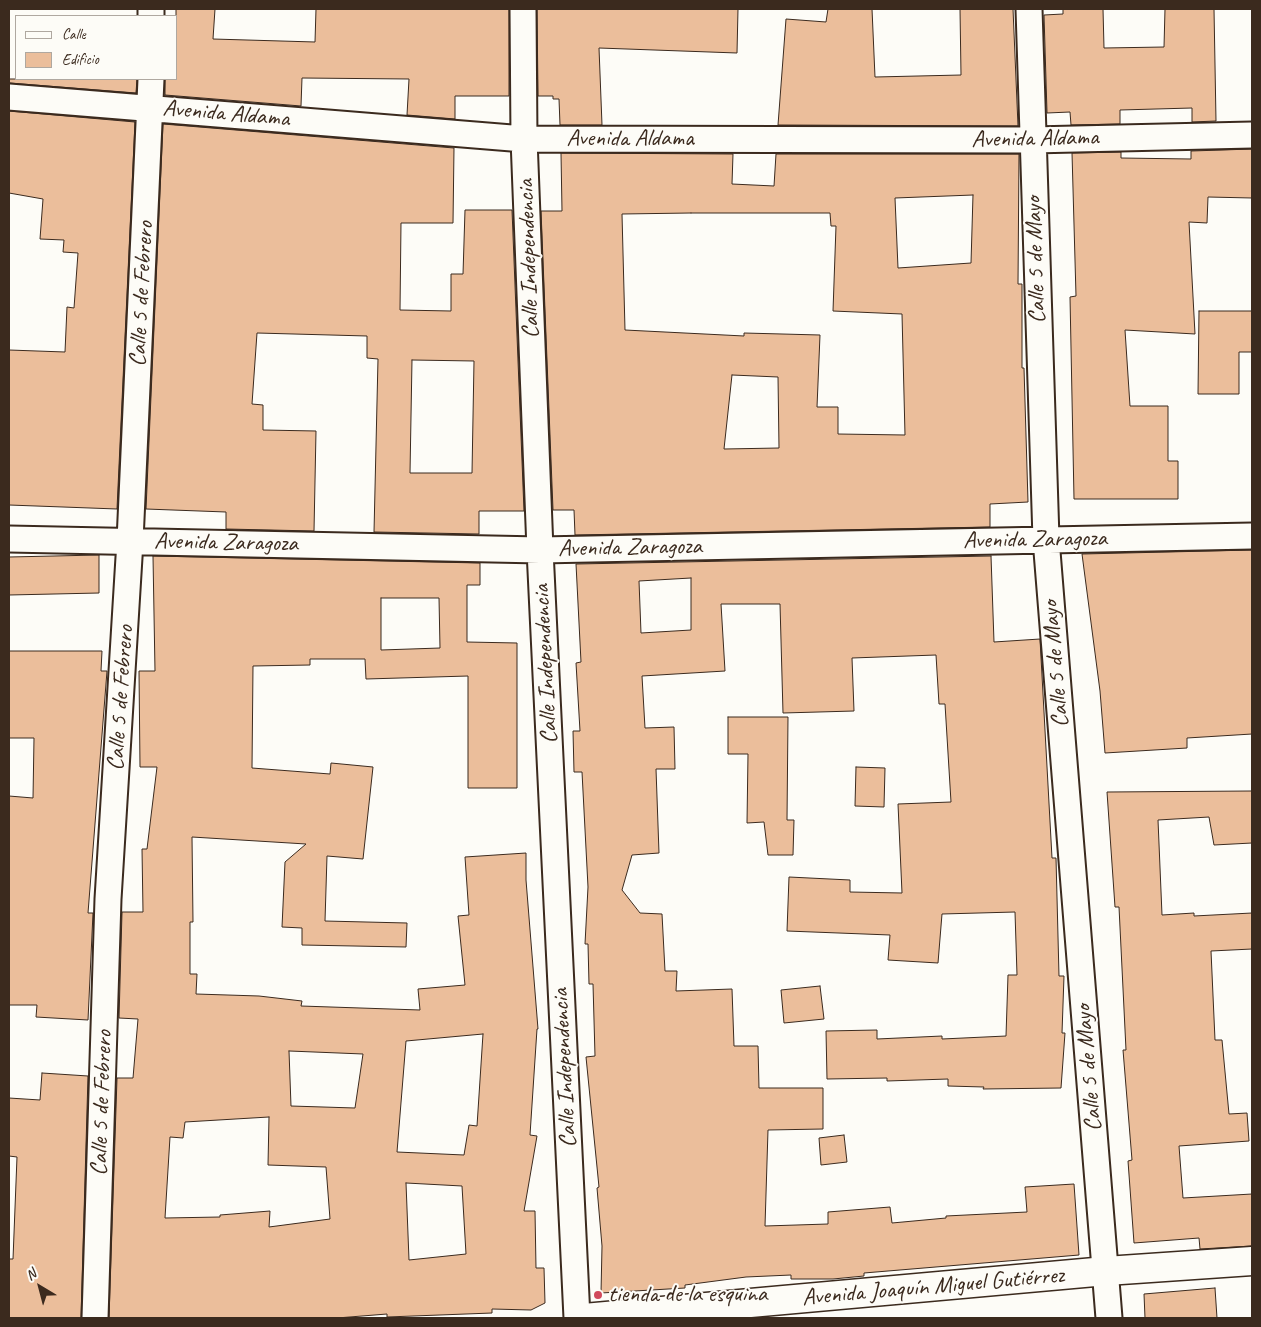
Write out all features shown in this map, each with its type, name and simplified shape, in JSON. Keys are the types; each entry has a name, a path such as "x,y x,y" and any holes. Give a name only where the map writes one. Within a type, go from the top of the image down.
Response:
{"street":[{"name":"Calle Independencia","path":"523,9 524,139 540,550 577,1318"},
{"name":"Calle 5 de Mayo","path":"1029,9 1046,539 1109,1318"},
{"name":"Calle 5 de Febrero","path":"95,1318 108,899 130,541 150,80"},
{"name":"Avenida Aldama","path":"9,96 524,139 1032,140 1252,135"},
{"name":"Avenida Zaragoza","path":"9,539 540,550 1252,536"},
{"name":"Avenida Joaquín Miguel Gutiérrez","path":"584,1318 1106,1271 1252,1262"}],"building":[{"path":"176,9 215,9 213,39 315,42 316,9 509,9 509,96 455,96 455,119 407,115 409,79 302,78 301,106 165,95 165,80 178,80 178,15 176,15"},
{"path":"537,9 738,9 737,53 599,48 602,125 560,125 559,99 553,99 553,96 538,96"},
{"path":"828,9 872,9 875,77 961,75 960,9 1013,9 1018,126 778,125 786,19 826,22"},
{"path":"1063,9 1103,9 1104,48 1164,47 1165,9 1214,9 1216,121 1192,122 1192,108 1120,110 1120,124 1071,125 1070,112 1047,113 1044,15 1063,14"},
{"path":"9,79 137,80 136,93 9,83"},
{"path":"9,111 135,122 117,509 9,505 9,350 65,352 67,307 74,308 78,253 63,252 64,240 40,239 43,199 9,193"},
{"path":"163,124 454,148 453,223 401,223 400,310 451,311 451,274 463,274 465,210 512,210 524,511 479,511 479,534 374,532 378,359 367,358 367,336 257,333 252,404 263,405 263,430 316,431 314,531 226,529 226,512 146,509","holes":["412,360 474,361 472,473 410,473"]},
{"path":"1252,149 1252,198 1208,197 1207,223 1189,222 1195,334 1125,330 1130,406 1168,406 1168,461 1178,461 1178,499 1074,499 1070,297 1076,296 1072,153 1121,152 1121,158 1191,159 1191,151"},
{"path":"561,153 733,154 732,184 774,186 776,154 1019,154 1018,284 1022,284 1022,368 1024,368 1028,502 990,504 990,527 575,535 574,510 553,510 541,211 562,211","holes":["973,195 971,263 898,268 895,198","830,213 831,226 836,226 833,311 902,314 905,435 838,434 838,407 817,407 820,335 744,333 744,336 625,330 622,214","732,375 778,377 779,448 724,449"]},
{"path":"1199,311 1252,311 1252,352 1239,352 1239,394 1198,394"},
{"path":"1252,550 1252,734 1187,738 1187,748 1105,753 1100,691 1082,554"},
{"path":"99,555 99,593 9,595 9,557"},
{"path":"153,556 480,563 480,585 467,585 467,642 517,643 517,788 468,788 468,676 366,679 365,659 310,659 310,665 253,666 252,768 330,774 331,763 373,767 363,859 327,856 325,921 407,923 406,947 302,945 302,928 282,927 285,862 306,844 192,837 193,922 190,922 190,974 197,974 196,994 259,996 302,1001 301,1006 420,1010 418,989 465,985 458,916 469,915 465,857 526,853 526,880 538,1029 530,1135 537,1136 524,1211 535,1211 536,1268 544,1268 545,1303 531,1310 492,1309 492,1313 387,1317 387,1314 337,1318 109,1318 117,1078 133,1078 138,1019 119,1018 122,912 143,912 142,849 147,849 157,767 140,767 139,671 155,671","holes":["381,598 439,598 440,648 381,650","483,1034 477,1126 469,1125 464,1155 397,1152 406,1041","289,1051 363,1054 355,1108 291,1106","269,1117 268,1165 326,1167 330,1219 269,1227 270,1211 220,1215 220,1217 165,1218 170,1137 183,1138 185,1122","406,1183 462,1186 466,1254 409,1260"]},
{"path":"991,556 994,642 1040,639 1052,858 1056,858 1059,976 1064,976 1062,1033 1065,1033 1061,1088 983,1089 984,1087 948,1086 948,1079 887,1081 887,1078 827,1079 826,1031 877,1030 877,1039 942,1036 942,1039 1006,1036 1008,975 1017,975 1015,912 942,914 938,963 888,960 890,935 787,931 789,877 850,880 850,892 902,893 898,804 951,802 945,704 939,704 936,655 852,658 854,711 783,713 780,604 721,604 725,671 642,676 645,728 674,727 675,769 656,769 659,853 632,855 622,890 640,913 662,914 665,971 677,971 676,991 732,989 734,1046 758,1046 759,1088 823,1088 823,1129 768,1130 765,1226 828,1224 828,1212 890,1207 892,1223 946,1218 946,1216 1027,1212 1025,1187 1074,1184 1079,1255 864,1273 864,1276 833,1279 791,1279 791,1275 746,1277 685,1285 685,1288 601,1293 602,1246 597,1188 599,1187 586,1057 595,1056 593,984 589,984 588,944 585,944 588,887 582,772 574,772 573,731 580,731 576,663 581,662 576,564","holes":["691,578 691,630 641,633 639,581"]},
{"path":"9,651 102,651 101,671 107,671 88,913 93,913 88,1020 36,1017 37,1005 9,1005 9,796 33,798 34,738 9,738"},
{"path":"728,717 788,717 787,820 794,820 793,855 768,855 764,822 747,823 748,754 728,754"},
{"path":"856,767 885,768 884,807 855,806"},
{"path":"1252,791 1252,843 1214,845 1209,817 1158,820 1162,915 1194,913 1194,916 1252,913 1252,949 1211,951 1215,1040 1222,1040 1229,1114 1247,1113 1249,1141 1179,1146 1183,1198 1252,1194 1252,1246 1200,1249 1199,1238 1134,1243 1128,1161 1132,1160 1123,1050 1126,1050 1119,907 1115,907 1107,792"},
{"path":"820,986 824,1019 784,1023 781,990"},
{"path":"42,1073 88,1076 81,1318 9,1318 9,1259 13,1259 17,1157 9,1156 9,1098 40,1100"},
{"path":"844,1135 847,1162 821,1165 819,1138"},
{"path":"1215,1288 1217,1318 1145,1318 1144,1294"}],"place":[{"name":"tienda de la esquina","path":"598,1295"}]}
